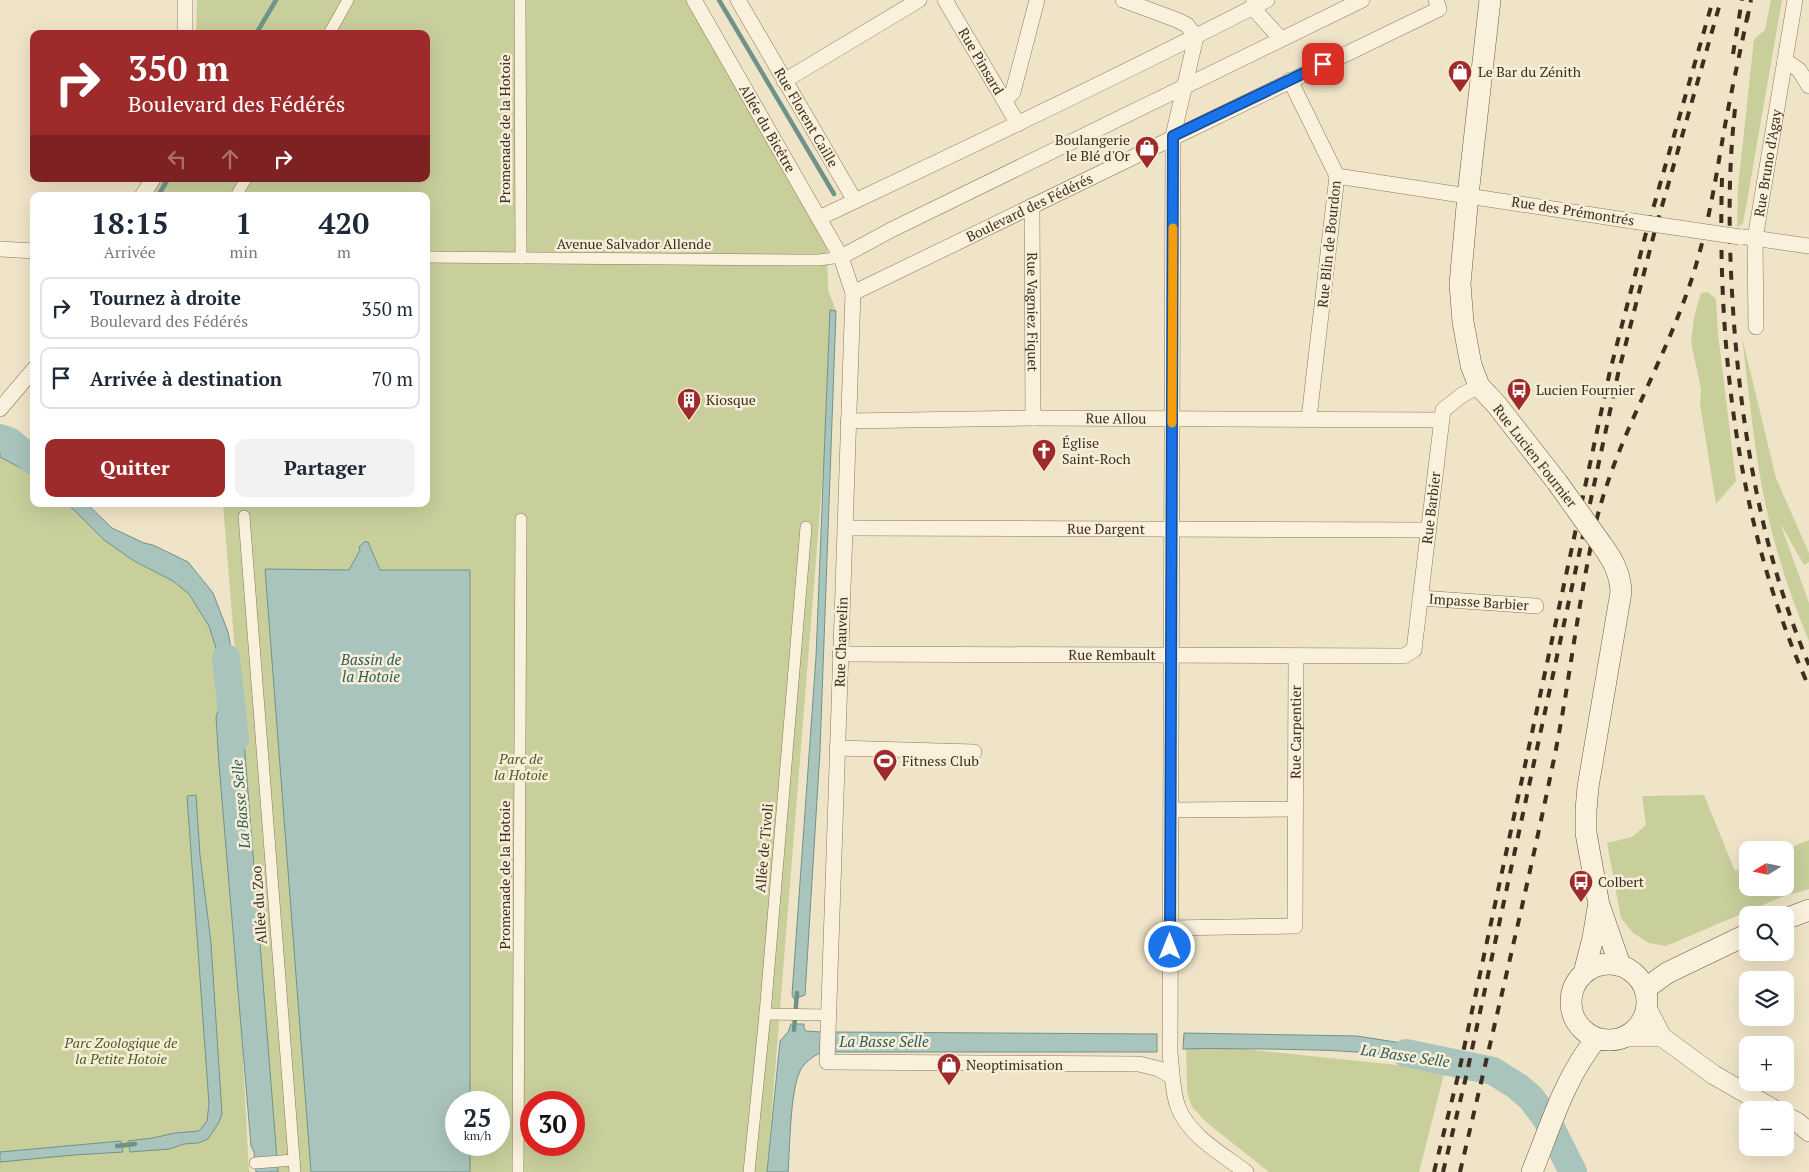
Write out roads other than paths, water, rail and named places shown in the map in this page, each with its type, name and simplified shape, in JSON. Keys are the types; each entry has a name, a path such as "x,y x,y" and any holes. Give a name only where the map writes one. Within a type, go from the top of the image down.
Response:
{"main road":[{"name":"Rue Lucien Fournier","path":"1490,0 1460,284 1463,322 1472,365 1479,386 1496,404 1556,482 1614,561 1619,572 1621,592 1588,787 1586,833 1599,905 1620,965"},
{"name":"Rue Lucien Fournier","path":"1584,973 1599,905"},
{"path":"1794,916 1807,911"},
{"path":"1646,998 1634,974 1620,965 1607,964 1595,966 1575,981 1571,992 1572,1013 1576,1023 1583,1032 1596,1039 1608,1041 1628,1037 1643,1020 1646,998 1667,973 1739,938"},
{"path":"1535,1165 1560,1100 1580,1058 1596,1039"}],"street":[{"path":"185,0 186,30"},
{"path":"331,30 348,0"},
{"name":"Promenade de la Hotoie","path":"520,0 521,258"},
{"name":"Allée du Bicêtre","path":"694,0 841,257"},
{"name":"Rue Florent Caille","path":"738,0 854,201"},
{"path":"784,81 919,0"},
{"name":"Rue Pinsard","path":"945,0 1018,124"},
{"path":"1005,101 1012,92 1037,0"},
{"path":"1123,0 1187,25 1196,37"},
{"path":"819,218 1018,124 1196,37 1253,4 1267,0"},
{"path":"841,257 892,230 1362,0"},
{"name":"Boulevard des Fédérés","path":"853,293 1173,136 1439,9 1436,0"},
{"name":"Rue Bruno d'Agay","path":"1756,327 1747,238 1785,60 1795,0"},
{"path":"1253,4 1281,39"},
{"path":"1196,37 1173,136 1170,1053 1172,1077 1178,1107 1186,1123 1204,1140 1246,1172"},
{"path":"1785,60 1799,70 1809,86"},
{"name":"Rue Blin de Bourdon","path":"1290,80 1337,176 1309,418"},
{"name":"Rue des Prémontrés","path":"1337,176 1809,246"},
{"name":"Rue Vagniez Fiquet","path":"1032,206 1033,418"},
{"path":"0,249 30,251"},
{"name":"Avenue Salvador Allende","path":"430,257 819,260 841,257"},
{"name":"Rue Chauvelin","path":"841,257 853,293 827,1062 1139,1064 1159,1069 1172,1077"},
{"path":"0,409 30,375"},
{"name":"Rue Barbier","path":"1414,650 1443,410 1462,394 1479,386"},
{"name":"Rue Allou","path":"848,421 1033,418 1442,420"},
{"name":"Allée du Zoo","path":"244,516 295,1172"},
{"name":"Promenade de la Hotoie","path":"518,1172 521,519"},
{"name":"Allée de Tivoli","path":"749,1172 765,1014 806,527"},
{"name":"Rue Dargent","path":"845,528 1429,530"},
{"name":"Impasse Barbier","path":"1420,598 1536,606"},
{"name":"Rue Rembault","path":"840,654 1404,656 1414,650"},
{"name":"Rue Carpentier","path":"1171,928 1295,926 1296,656"},
{"path":"837,748 974,752"},
{"path":"1171,810 1295,809"},
{"path":"1646,998 1662,1037 1714,1075 1759,1101"},
{"path":"765,1014 786,1015 827,1022"},
{"path":"1628,1037 1662,1037"},
{"path":"1794,1122 1809,1132"},
{"path":"255,1163 294,1160"}],"water":[{"path":"830,310 836,311 820,751 805,995 794,999 792,995 816,657"},
{"path":"5,436 13,443 15,441 30,450 30,473 0,457 0,442"},
{"path":"71,507 90,507 112,528 188,562 213,593 228,632 240,694 221,698 219,696 216,648 209,626 189,594 173,581 134,561 104,540"},
{"name":"Bassin de la Hotoie","path":"364,542 368,542 380,570 470,570 470,1091 445,1091 445,1156 470,1156 470,1172 311,1172 265,569 349,570 360,550 359,547"},
{"path":"221,703 241,703 278,1172 256,1172 254,1152 251,1146 219,764 216,717"},
{"path":"196,795 200,855 211,943 222,1114 208,1139 170,1149 130,1152 128,1141 199,1131 207,1121 209,1104 187,796"},
{"path":"791,1024 804,1024 806,1031 821,1032 820,1053 804,1065 797,1080 792,1106 788,1172 767,1172 780,1041 788,1032"},
{"path":"834,1032 1157,1034 1157,1052 834,1052"},
{"path":"1184,1033 1357,1036 1446,1050 1442,1066 1398,1057 1354,1052 1286,1049 1183,1049"},
{"path":"1544,1103 1564,1135 1582,1172 1561,1172 1538,1121"},
{"path":"121,1141 123,1152 0,1162 0,1152"}],"waterway":[{"path":"258,30 276,0"},
{"path":"719,0 834,194"},
{"path":"160,192 166,182"},
{"name":"La Basse Selle","path":"0,438 9,441 30,458"},
{"name":"La Basse Selle","path":"226,658 235,739"},
{"path":"794,1030 797,993"},
{"name":"La Basse Selle","path":"1406,1053 1493,1071 1517,1086 1531,1098 1546,1118 1573,1172"},
{"path":"117,1146 135,1144"}],"railway":[{"path":"1434,1172 1458,1076 1610,371 1646,233 1713,0"},
{"path":"1443,1172 1466,1077 1618,374 1654,234 1721,0"},
{"path":"1733,54 1742,0"},
{"path":"1747,20 1751,0"},
{"path":"1460,1172 1545,802 1597,518 1617,458 1679,314 1696,265 1710,208 1748,13"},
{"path":"1735,109 1731,162 1730,243 1734,324 1743,411 1767,540 1793,624 1809,665"},
{"path":"1722,178 1721,243 1724,308 1737,438 1749,502 1765,565 1785,627 1809,687"}],"place":[{"name":"Le Bar du Zénith","path":"1460,93"},
{"name":"Boulangerie le Blé d'Or","path":"1147,169"},
{"name":"Lucien Fournier","path":"1519,411"},
{"name":"Kiosque","path":"689,421"},
{"name":"Église Saint-Roch","path":"1044,472"},
{"name":"Fitness Club","path":"885,782"},
{"name":"Colbert","path":"1581,903"},
{"name":"Neoptimisation","path":"949,1086"}],"park label":[{"name":"Parc de la Hotoie","path":"521,768"},
{"name":"Parc Zoologique de la Petite Hotoie","path":"121,1052"}]}
